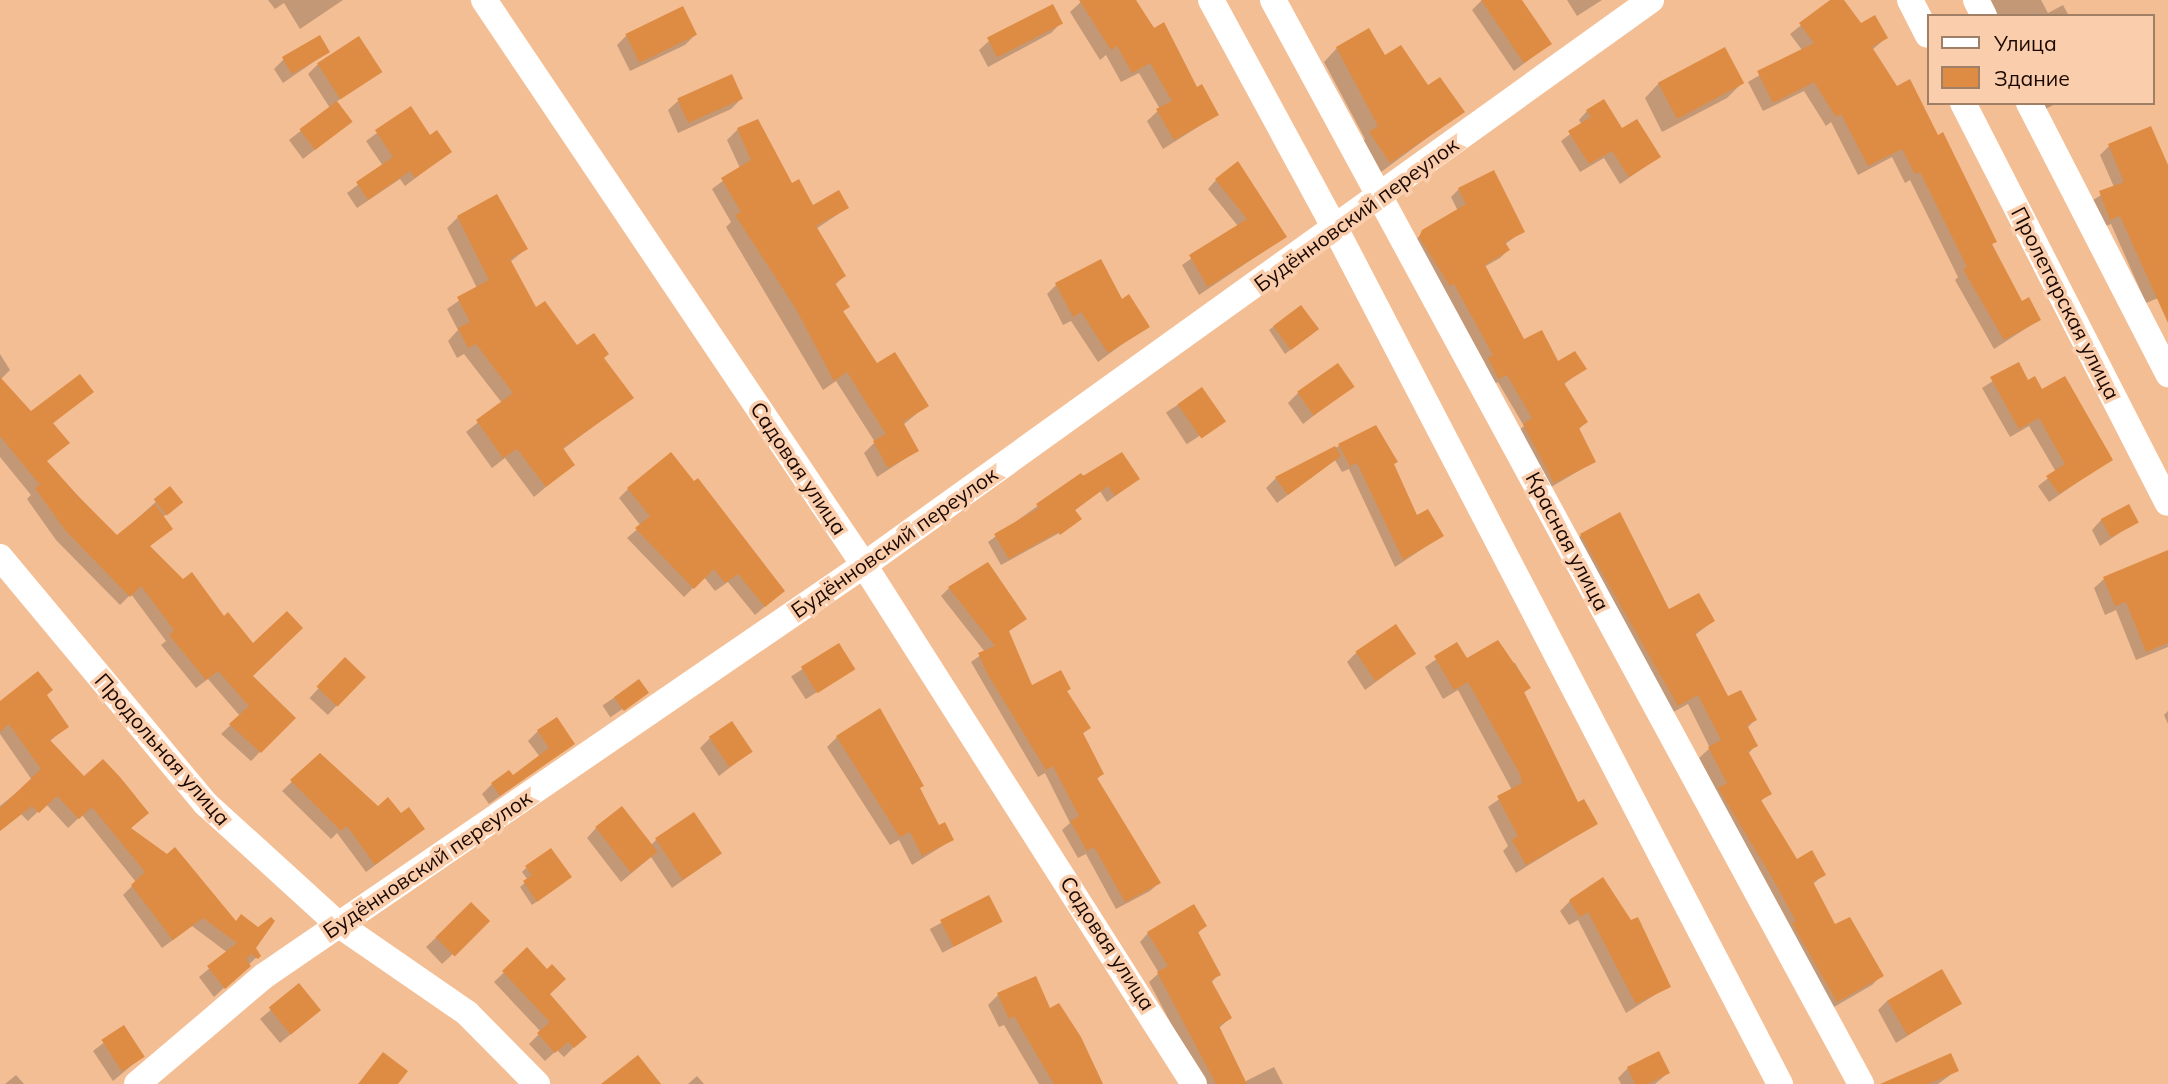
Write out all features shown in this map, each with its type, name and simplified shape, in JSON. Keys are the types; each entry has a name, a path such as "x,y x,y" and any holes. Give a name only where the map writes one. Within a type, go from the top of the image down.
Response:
{"street":[{"name":"Садовая улица","path":"484,0 864,565 1195,1084"},
{"path":"1211,0 1335,228 1780,1084"},
{"name":"Красная улица","path":"1273,0 1861,1084"},
{"name":"Будённовский переулок","path":"137,1084 264,976 864,565 1381,197 1651,0"},
{"path":"1910,0 1926,31"},
{"name":"Пролетарская улица","path":"1964,105 2168,503"},
{"path":"2030,105 2168,374"},
{"name":"Продольная улица","path":"0,556 206,804 338,924 467,1013 537,1084"}],"building":[{"path":"1079,0 1136,0 1154,28 1164,22 1197,87 1202,84 1219,115 1174,140 1156,109 1172,101 1150,63 1132,73 1117,46 1111,50"},
{"path":"1481,0 1522,0 1552,44 1524,63"},
{"path":"1830,0 1844,0 1861,23 1875,15 1888,38 1872,47 1897,86 1910,79 1938,135 1943,132 1997,242 1992,244 2022,301 2029,297 2041,320 2004,340 1963,269 1967,267 1920,172 1915,174 1902,149 1868,166 1841,114 1836,117 1814,82 1773,103 1757,71 1814,43 1799,23"},
{"path":"1053,4 1063,24 997,57 987,38"},
{"path":"683,6 697,35 640,63 625,34"},
{"path":"1369,28 1385,55 1401,45 1428,85 1440,77 1465,112 1390,163 1369,132 1378,126 1336,47"},
{"path":"320,35 330,52 292,74 282,57"},
{"path":"359,36 382,72 340,99 317,63"},
{"path":"1725,47 1744,83 1677,119 1658,83"},
{"path":"732,74 743,99 688,123 677,98"},
{"path":"1604,99 1622,128 1637,119 1661,157 1629,177 1612,151 1589,164 1568,131 1591,117 1586,110"},
{"path":"337,101 353,122 315,150 299,129"},
{"path":"411,106 430,135 437,130 452,152 415,178 410,171 368,200 356,182 393,157 375,130"},
{"path":"758,119 792,183 799,179 813,205 839,190 849,208 816,226 846,276 835,283 850,307 843,311 877,363 895,352 929,406 903,422 919,451 888,468 873,441 886,434 847,372 834,381 796,309 735,215 741,212 721,178 751,160 737,128"},
{"path":"2151,126 2168,165 2168,323 2120,216 2110,220 2099,191 2124,182 2108,144"},
{"path":"1238,161 1287,237 1208,287 1189,255 1247,219 1215,179"},
{"path":"1494,170 1525,232 1505,242 1510,250 1485,265 1524,339 1542,330 1558,361 1575,351 1587,369 1564,383 1588,422 1579,428 1596,462 1554,483 1523,424 1532,418 1507,375 1499,379 1488,358 1493,355 1454,284 1450,286 1419,237 1422,230 1466,204 1458,188"},
{"path":"497,194 528,249 510,259 536,307 545,301 577,345 594,333 609,354 604,358 634,398 563,448 575,465 546,487 517,449 503,458 476,420 513,393 476,344 468,348 458,328 470,322 457,297 489,280 457,216"},
{"path":"1101,259 1122,299 1129,294 1150,327 1108,353 1081,312 1073,317 1055,283"},
{"path":"1301,305 1319,329 1291,350 1273,326"},
{"path":"2019,362 2028,380 2035,376 2042,389 2065,376 2113,460 2059,494 2046,476 2065,464 2039,418 2019,429 1990,377"},
{"path":"1338,363 1355,387 1314,415 1297,392"},
{"path":"80,374 94,392 53,423 70,443 47,461 117,535 155,504 173,529 150,546 183,579 192,572 224,616 228,612 253,643 287,611 303,628 253,676 296,718 261,753 229,724 249,706 218,671 206,680 169,635 174,630 141,586 130,597 65,530 35,488 40,485 0,436 0,377 31,411"},
{"path":"1202,387 1226,421 1202,439 1177,404"},
{"path":"1376,425 1398,462 1394,464 1417,515 1428,509 1444,536 1403,560 1357,463 1350,466 1338,444"},
{"path":"1335,446 1341,456 1288,495 1275,477"},
{"path":"671,452 694,481 698,478 785,591 765,607 738,574 725,583 714,569 694,589 635,528 650,516 627,488"},
{"path":"1122,452 1140,479 1115,496 1108,486 1075,510 1082,519 1060,535 1058,532 1009,559 994,534 1039,508 1036,504 1081,473 1083,476"},
{"path":"170,486 183,502 167,516 154,499"},
{"path":"2129,504 2139,523 2111,538 2101,519"},
{"path":"1620,512 1669,609 1699,593 1715,621 1695,633 1728,696 1741,690 1757,720 1747,725 1758,746 1748,751 1772,794 1761,800 1797,859 1812,850 1826,875 1813,882 1835,924 1850,917 1884,976 1837,1002 1792,923 1796,921 1770,874 1718,788 1727,783 1708,747 1721,740 1698,695 1678,706 1580,534"},
{"path":"2168,550 2168,643 2146,652 2126,602 2115,606 2103,577"},
{"path":"988,562 1027,619 1009,631 1032,685 1061,670 1071,689 1067,691 1091,728 1083,733 1104,774 1097,778 1161,883 1125,902 1094,847 1087,851 1070,821 1079,816 1053,766 1046,770 987,673 978,653 995,646 948,587"},
{"path":"1396,624 1416,654 1376,681 1355,651"},
{"path":"1498,640 1531,688 1524,692 1578,802 1584,799 1598,824 1526,865 1512,840 1518,836 1497,796 1522,783 1520,774 1468,682 1454,690 1434,656 1457,642 1467,658"},
{"path":"839,643 855,669 817,693 801,667"},
{"path":"345,657 366,677 337,707 317,686"},
{"path":"38,671 53,690 47,695 69,727 50,740 84,776 103,759 120,777 149,813 131,828 167,854 175,847 236,921 241,914 258,927 271,917 275,921 256,948 261,956 258,959 251,954 246,960 251,966 225,989 207,966 237,943 203,918 173,940 131,885 145,872 92,807 79,819 57,796 39,813 32,806 0,831 0,808 41,769 9,724 0,732 0,701"},
{"path":"639,679 649,693 624,711 614,697"},
{"path":"880,708 924,786 920,788 939,825 945,822 954,840 922,856 910,832 900,837 836,736"},
{"path":"557,717 575,744 500,796 491,783 509,770 513,775 549,748 537,730"},
{"path":"732,721 753,752 729,767 709,737"},
{"path":"320,753 378,806 388,797 401,813 409,807 425,829 375,865 347,826 341,831 290,780"},
{"path":"622,806 658,852 631,873 595,827"},
{"path":"694,812 722,853 683,880 655,838"},
{"path":"551,848 572,877 537,902 523,881 532,875 525,866"},
{"path":"1603,877 1631,920 1638,917 1671,987 1636,1004 1588,912 1580,917 1569,900"},
{"path":"989,895 1003,922 954,947 940,920"},
{"path":"471,902 490,921 455,956 436,937"},
{"path":"1194,904 1207,926 1198,932 1221,975 1211,980 1232,1018 1219,1026 1247,1084 1216,1084 1157,972 1168,966 1147,932"},
{"path":"527,947 547,969 552,964 566,979 550,994 587,1037 574,1048 568,1042 555,1053 537,1033 550,1022 502,971"},
{"path":"1942,969 1962,1004 1907,1035 1887,1000"},
{"path":"1036,976 1050,1008 1059,1003 1081,1037 1103,1084 1054,1084 1014,1016 1009,1019 997,993"},
{"path":"299,983 321,1010 291,1035 269,1008"},
{"path":"124,1025 145,1057 122,1072 101,1040"},
{"path":"1659,1051 1670,1073 1647,1084 1635,1084 1627,1067"},
{"path":"383,1052 408,1071 398,1084 358,1084"},
{"path":"1951,1053 1959,1071 1928,1084 1880,1084"},
{"path":"638,1055 661,1084 601,1084"}]}
